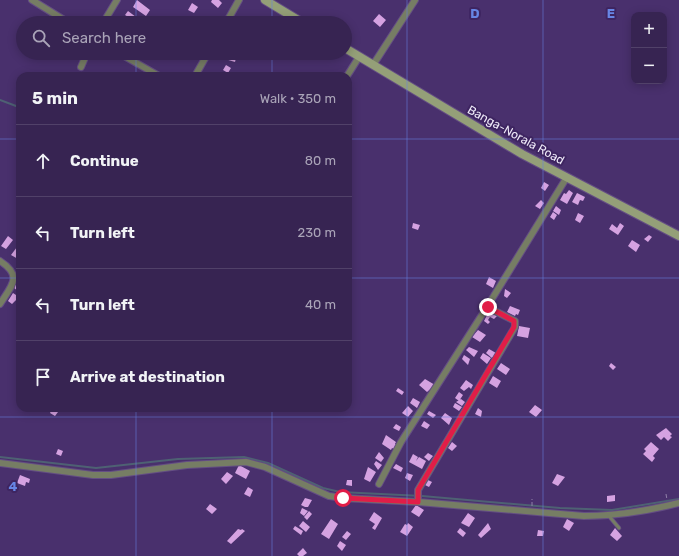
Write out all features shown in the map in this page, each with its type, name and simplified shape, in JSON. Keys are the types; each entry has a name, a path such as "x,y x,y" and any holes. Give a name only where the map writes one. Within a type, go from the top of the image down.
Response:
{"main road":[{"path":"265,0 291,16"},
{"name":"Banga-Norala Road","path":"352,52 522,154 679,236"}],"street":[{"path":"32,0 58,16"},
{"path":"107,16 117,0"},
{"path":"230,16 239,0"},
{"path":"373,65 414,0"},
{"path":"350,72 359,57"},
{"path":"81,67 84,60"},
{"path":"131,60 152,72"},
{"path":"197,72 204,60"},
{"path":"379,484 401,442 488,307 566,177"},
{"path":"0,261 12,269 14,276 11,287 0,304"},
{"path":"418,502 418,490 514,327 514,321 488,307"},
{"path":"0,463 111,475 187,465 246,462 265,467 329,496 584,516 609,516 679,504"}],"lane":[{"path":"609,516 619,528"}],"building":[{"path":"137,0 150,10 146,16 133,7"},
{"path":"212,0 219,0 222,3 218,8 211,2"},
{"path":"192,3 198,7 194,13 188,10"},
{"path":"128,11 135,16 127,16 125,15"},
{"path":"379,14 386,20 380,27 373,21"},
{"path":"226,65 231,68 229,72 223,70"},
{"path":"544,182 549,185 545,191 541,188"},
{"path":"569,190 573,193 567,204 560,200 564,193 566,194"},
{"path":"577,193 585,197 583,201 580,200 578,205 572,202"},
{"path":"541,200 544,203 540,209 535,206"},
{"path":"556,206 561,210 559,215 553,211"},
{"path":"553,212 557,215 554,220 550,217"},
{"path":"578,213 584,216 580,223 575,220"},
{"path":"413,223 420,225 418,230 412,228"},
{"path":"620,223 624,226 618,235 609,229 612,224 617,228"},
{"path":"649,235 652,237 648,242 644,239"},
{"path":"8,236 13,240 6,249 1,246"},
{"path":"632,240 640,245 636,252 628,246"},
{"path":"16,248 16,258 11,255"},
{"path":"489,277 496,281 493,288 486,284"},
{"path":"505,289 511,293 507,298 504,296"},
{"path":"13,293 16,295 16,300 12,304 8,301"},
{"path":"510,306 520,310 518,315 516,314 515,316 507,312"},
{"path":"490,309 498,315 494,319 490,317 488,320 490,322 488,324 484,321"},
{"path":"519,326 530,328 528,338 517,336"},
{"path":"478,330 486,335 480,342 472,337"},
{"path":"469,347 478,351 474,357 466,350"},
{"path":"489,349 496,353 492,358 486,353"},
{"path":"483,353 491,358 487,364 480,358"},
{"path":"464,355 470,359 468,365 462,359"},
{"path":"501,363 510,369 506,375 497,369"},
{"path":"611,363 616,367 613,370 609,366"},
{"path":"493,376 501,381 497,388 489,383"},
{"path":"425,379 435,385 427,392 419,385"},
{"path":"466,380 473,385 471,389 469,387 464,391 460,388"},
{"path":"398,388 404,392 402,395 396,391"},
{"path":"459,392 463,395 459,401 455,398"},
{"path":"413,398 420,402 417,408 410,403"},
{"path":"461,399 465,402 462,406 456,402"},
{"path":"455,403 462,407 459,411 453,407"},
{"path":"535,405 542,410 536,417 529,412"},
{"path":"408,406 413,411 408,417 402,413"},
{"path":"478,408 482,411 481,417 475,414"},
{"path":"429,411 436,415 433,418 427,414"},
{"path":"50,412 58,412 55,416"},
{"path":"445,413 452,418 449,425 441,418"},
{"path":"424,421 430,425 427,429 421,426"},
{"path":"396,424 401,427 399,431 393,428"},
{"path":"666,428 672,434 670,436 672,437 668,441 664,437 661,440 656,435"},
{"path":"386,435 396,442 395,444 397,445 394,449 392,448 391,450 382,444"},
{"path":"452,442 457,446 452,451 448,448"},
{"path":"651,442 659,449 653,456 655,458 652,462 643,454 646,451 644,449"},
{"path":"58,449 63,451 61,456 56,454"},
{"path":"379,452 384,458 381,462 375,458"},
{"path":"428,453 433,456 429,461 424,457"},
{"path":"413,454 418,457 416,461 419,457 426,461 422,469 409,462"},
{"path":"376,461 382,465 378,470 374,464"},
{"path":"396,464 403,468 401,472 393,468"},
{"path":"239,465 250,471 246,479 235,473"},
{"path":"368,467 376,472 370,482 364,479"},
{"path":"227,472 233,476 226,484 221,479"},
{"path":"407,473 413,475 410,481 405,478"},
{"path":"557,474 565,477 558,486 552,483"},
{"path":"20,475 30,479 29,483 26,482 25,486 17,483"},
{"path":"347,480 352,480 352,486 346,485"},
{"path":"428,480 432,482 429,487 425,485"},
{"path":"248,487 253,490 250,497 244,494"},
{"path":"615,495 615,501 607,502 607,496"},
{"path":"305,498 312,500 308,507 301,505"},
{"path":"210,504 217,509 212,514 206,509"},
{"path":"416,505 424,510 419,517 411,512"},
{"path":"302,508 308,511 304,516 300,513"},
{"path":"309,511 312,514 307,520 304,517"},
{"path":"374,512 382,518 375,530 372,528 375,524 369,520"},
{"path":"468,513 475,518 469,527 461,523"},
{"path":"331,519 338,524 329,539 321,534"},
{"path":"567,519 574,523 569,531 563,527"},
{"path":"303,521 310,527 306,532 299,526"},
{"path":"408,523 413,527 407,536 400,532 405,524 407,525"},
{"path":"488,523 491,529 481,538 478,535"},
{"path":"295,526 303,531 301,535 293,529"},
{"path":"460,528 466,533 463,537 457,532"},
{"path":"615,528 622,536 617,541 610,535"},
{"path":"238,529 245,531 231,544 227,541"},
{"path":"538,530 544,531 543,536 537,536"},
{"path":"347,531 351,534 346,540 342,537"},
{"path":"340,541 346,545 342,551 337,546"},
{"path":"303,548 307,553 303,556 299,556 297,554"}],"waterway":[{"path":"0,100 16,106"},
{"path":"0,457 96,468 178,459 244,457 268,463 323,488 340,492 422,496 560,508 612,510 679,499"}],"route":[{"path":"343,498 418,502 418,490 435,459 455,430 461,416 471,402 514,327 514,321 488,307"}]}
